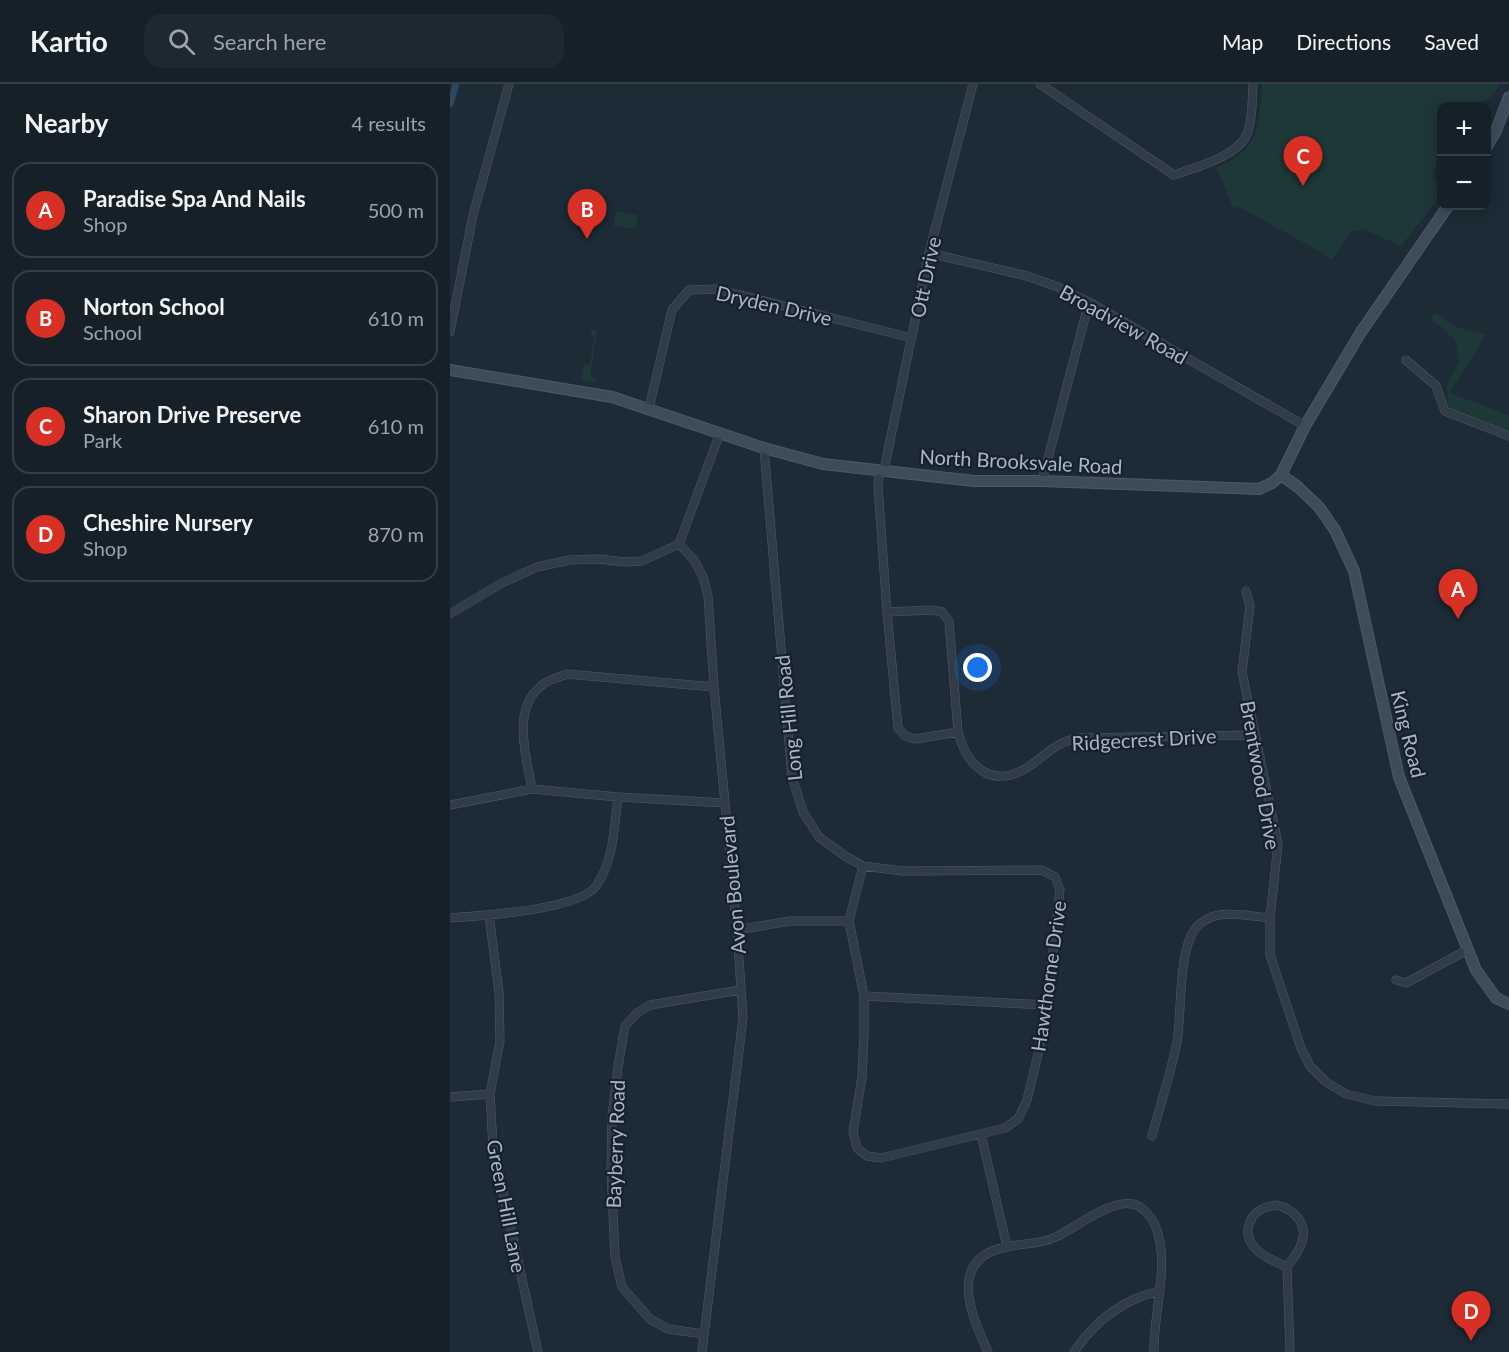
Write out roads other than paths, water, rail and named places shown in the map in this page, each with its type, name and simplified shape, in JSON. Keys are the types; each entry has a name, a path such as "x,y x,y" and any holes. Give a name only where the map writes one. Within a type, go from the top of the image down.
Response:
{"main road":[{"path":"1491,139 1509,97"},
{"path":"1281,475 1305,426 1361,332 1445,210"},
{"name":"North Brooksvale Road","path":"450,370 612,397 764,448 823,464 974,480 1259,489 1272,483 1281,475"},
{"name":"King Road","path":"1281,475 1319,507 1335,530 1354,571 1399,777 1476,970 1496,998 1509,1004"}],"street":[{"path":"450,332 473,215 509,84"},
{"name":"Ott Drive","path":"958,732 915,739 905,736 898,728 878,486 929,253 974,84"},
{"path":"1040,84 1174,176 1223,156 1238,147 1248,132 1253,84"},
{"name":"Broadview Road","path":"929,253 1027,276 1058,286 1305,426"},
{"name":"Dryden Drive","path":"649,408 672,310 689,290 716,289 912,338"},
{"path":"1042,481 1089,302"},
{"path":"1406,360 1436,386 1445,411 1509,436"},
{"path":"450,614 502,583 537,567 570,560 642,561 679,544 720,433"},
{"name":"Long Hill Road","path":"764,448 792,777 803,812 819,837 863,866"},
{"name":"Avon Boulevard","path":"679,544 699,569 708,596 743,1018 702,1352"},
{"name":"Brentwood Drive","path":"1246,591 1250,606 1242,672 1278,844 1270,918 1270,955 1301,1048 1310,1066 1326,1082 1346,1094 1375,1101 1509,1104"},
{"name":"Ridgecrest Drive","path":"887,612 932,610 942,612 949,621 958,732 967,758 976,768 987,773 1000,775 1019,772 1065,741 1079,738 1255,735"},
{"path":"532,789 523,738 524,717 530,697 546,682 567,674 714,687"},
{"path":"450,805 532,789 725,803"},
{"path":"450,918 489,915 559,904 581,898 595,888 605,871 610,854 618,797"},
{"path":"863,866 849,921 864,996 862,1077 853,1132 857,1148 867,1156 880,1158 981,1134 1007,1247"},
{"name":"Hawthorne Drive","path":"863,866 902,871 1042,870 1054,877 1060,890 1048,1005 1027,1100 1018,1119 1005,1128 981,1134"},
{"path":"1152,1136 1177,1042 1186,950 1196,928 1212,917 1227,914 1270,918"},
{"name":"Green Hill Lane","path":"489,915 499,992 500,1041 490,1094 493,1147 538,1352"},
{"path":"737,930 790,921 849,921"},
{"path":"1396,980 1406,983 1467,950"},
{"name":"Bayberry Road","path":"704,1334 668,1329 650,1320 622,1287 615,1257 611,1169 612,1117 625,1026 637,1013 650,1005 740,990"},
{"path":"864,996 1048,1005"},
{"path":"450,1097 490,1094"},
{"path":"988,1352 969,1303 968,1284 974,1264 988,1252 1053,1239 1116,1203 1133,1204 1145,1210 1155,1225 1162,1258 1160,1291 1153,1329 1154,1352"},
{"path":"1287,1267 1255,1250 1247,1237 1253,1216 1262,1209 1276,1205 1288,1208 1299,1217 1303,1231 1301,1245 1287,1267 1290,1352"},
{"path":"1074,1352 1098,1322 1117,1308 1142,1295 1160,1291"}],"waterway":[{"path":"450,104 456,84"}],"place":[{"name":"Sharon Drive Preserve","path":"1303,186"},
{"name":"Norton School","path":"587,239"},
{"name":"Paradise Spa And Nails","path":"1458,619"},
{"name":"Cheshire Nursery","path":"1471,1341"}]}
